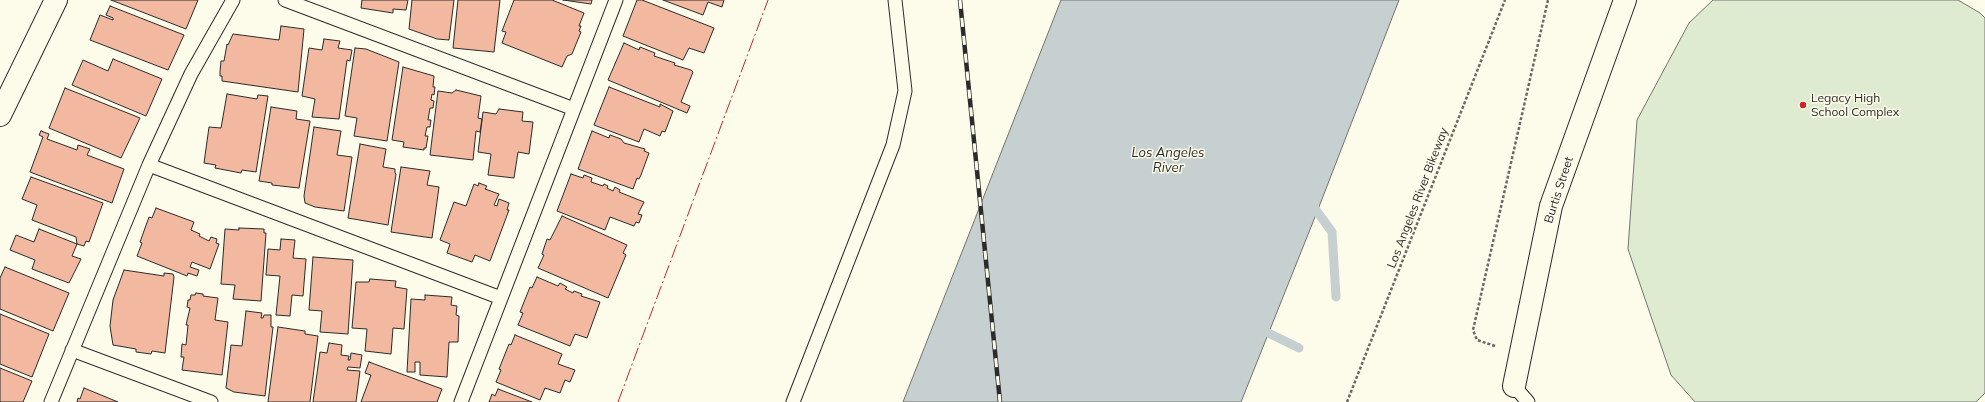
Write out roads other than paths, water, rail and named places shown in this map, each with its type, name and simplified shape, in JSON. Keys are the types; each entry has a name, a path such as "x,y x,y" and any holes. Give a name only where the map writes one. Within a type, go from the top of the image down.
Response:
{"street":[{"path":"0,115 56,0"},
{"name":"Burtis Street","path":"1521,394 1520,355 1551,206 1625,0"}],"lane":[{"path":"51,402 149,165 191,74 233,0"},
{"path":"285,0 574,109"},
{"path":"461,402 616,0"},
{"path":"793,402 893,145 905,91 895,0"},
{"path":"149,165 501,298"},
{"path":"72,350 211,402"}],"water":[{"name":"Los Angeles River","path":"1061,0 1399,0 1317,212 1241,402 903,402"}],"waterway":[{"path":"1310,202 1332,232 1336,297"},
{"path":"1258,328 1299,348"}],"railway":[{"path":"960,0 1000,402"}],"place":[{"name":"Legacy High School Complex","path":"1803,105"}]}
